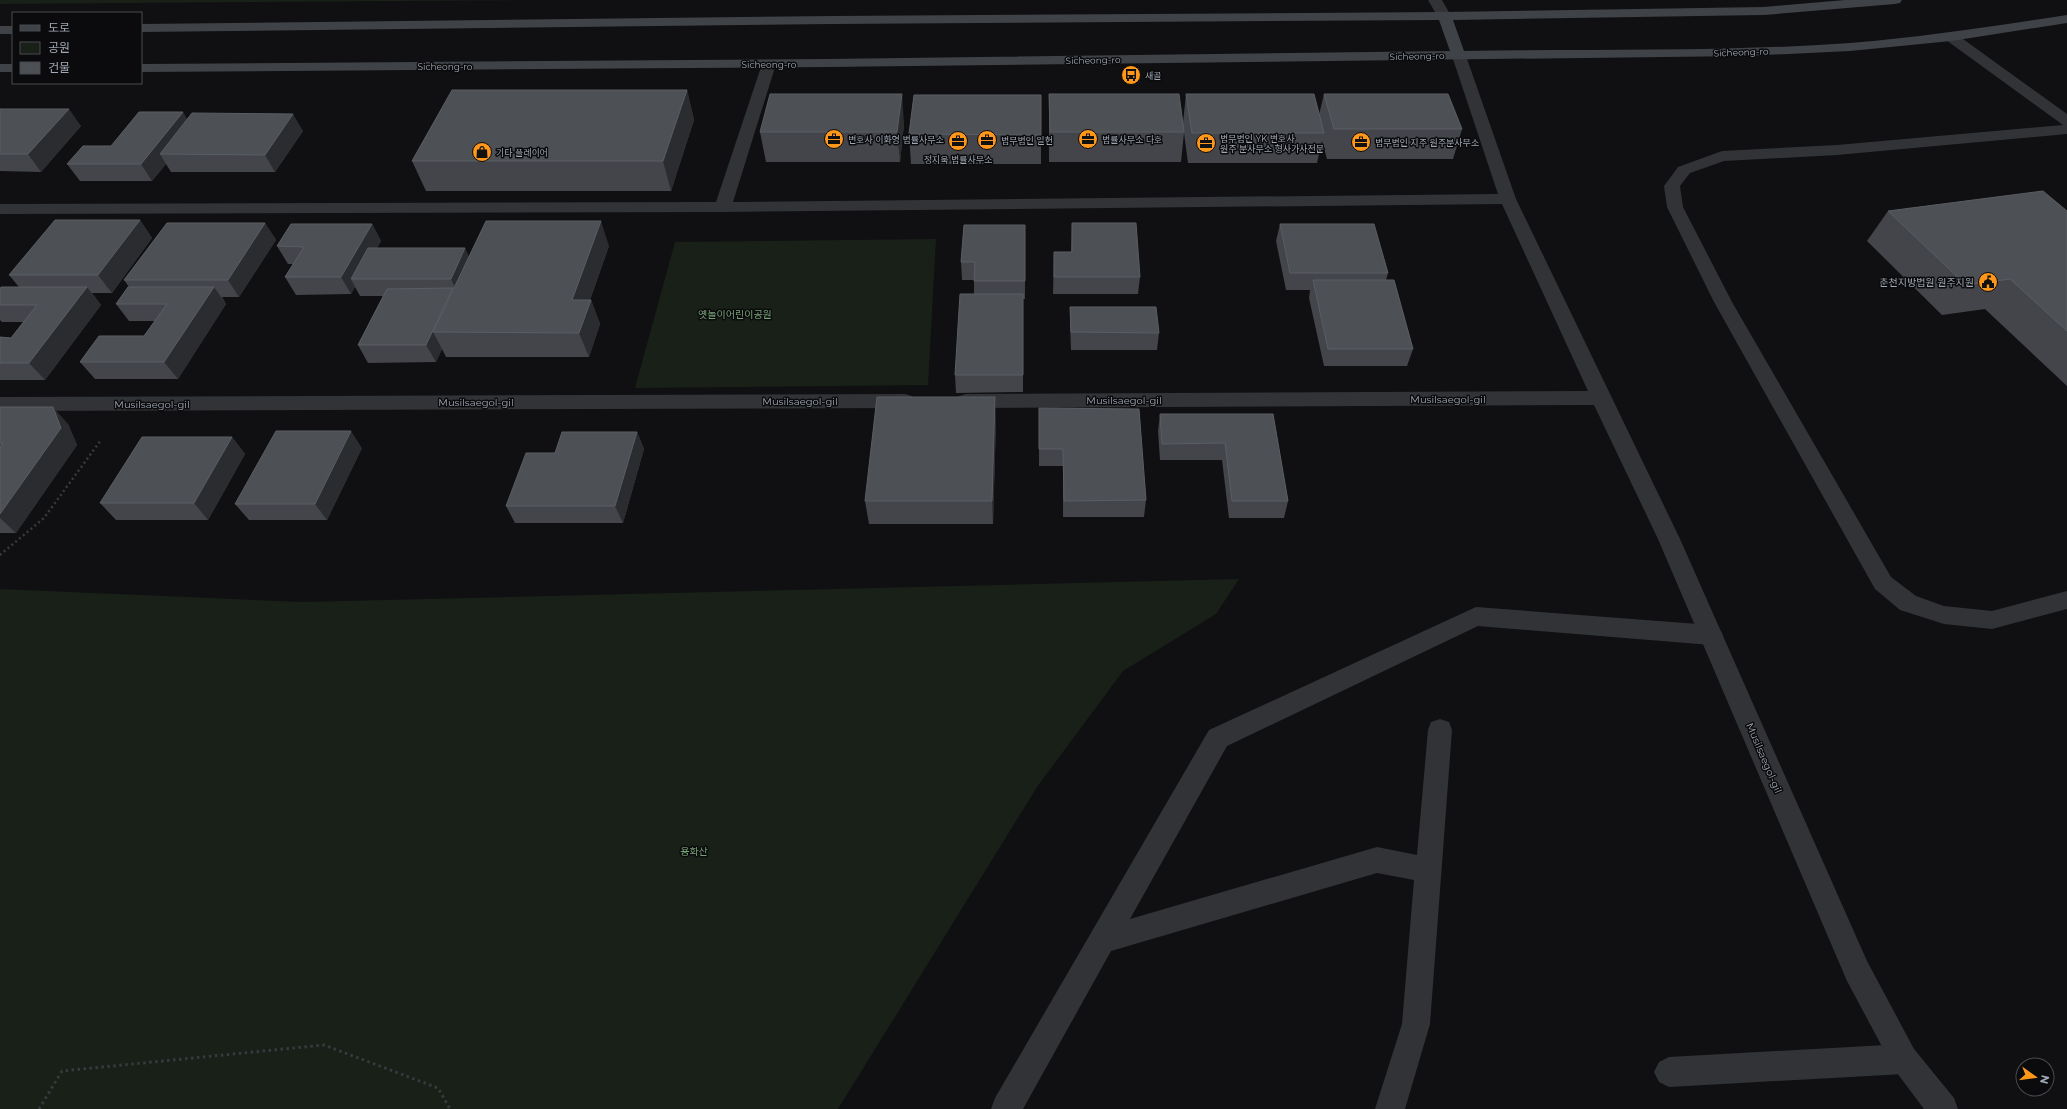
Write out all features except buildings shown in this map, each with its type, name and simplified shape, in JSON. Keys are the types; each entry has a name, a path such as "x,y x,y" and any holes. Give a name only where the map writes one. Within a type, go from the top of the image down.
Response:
{"street":[{"path":"1435,0 1444,16 1459,56"},
{"path":"142,28 841,20 1444,16 1764,11 1894,0"},
{"name":"Sicheong-ro","path":"142,68 769,64 1745,52 1850,47 1950,37 2067,19"},
{"path":"0,30 12,30"},
{"path":"1950,37 2067,121"},
{"name":"Musilsaegol-gil","path":"1459,56 1508,199 1669,539 1857,971 1904,1059 1943,1109"},
{"path":"723,207 769,64"},
{"path":"0,68 12,68"},
{"path":"2067,129 1838,150 1722,156 1684,170 1672,186 1675,207 1723,302 1883,582 1908,603 1944,615 1992,620 2067,600"},
{"path":"0,209 723,207 1508,199"},
{"name":"Musilsaegol-gil","path":"948,401 1601,398"},
{"name":"Musilsaegol-gil","path":"0,404 924,401"},
{"path":"1006,1109 1218,738 1476,616 1711,635"},
{"path":"1390,1109 1416,1024 1430,870 1440,730"},
{"path":"1103,940 1377,860 1430,870"},
{"path":"1669,1072 1904,1059"}],"path":[{"path":"0,555 44,518 127,404"},
{"path":"38,1109 62,1071 324,1045 438,1088 450,1109"}],"green space":[{"path":"0,0 530,0 0,4"},
{"name":"옛놀이어린이공원","path":"936,239 928,385 635,388 675,242"},
{"name":"용화산","path":"1239,579 1216,614 1123,671 1037,787 838,1109 0,1109 0,589 303,602"}],"place":[{"name":"새골","path":"1131,75"},
{"name":"변호사 이화영 법률사무소","path":"834,139"},
{"name":"법률사무소 다호","path":"1088,139"},
{"name":"법무법인 일헌","path":"987,140"},
{"name":"정지욱 법률사무소","path":"958,141"},
{"name":"법무법인 지주 원주분사무소","path":"1361,142"},
{"name":"법무법인 YK 변호사 원주 분사무소 형사가사전문","path":"1206,143"},
{"name":"기타 플레이어","path":"482,152"},
{"name":"춘천지방법원 원주지원","path":"1988,282"}]}
